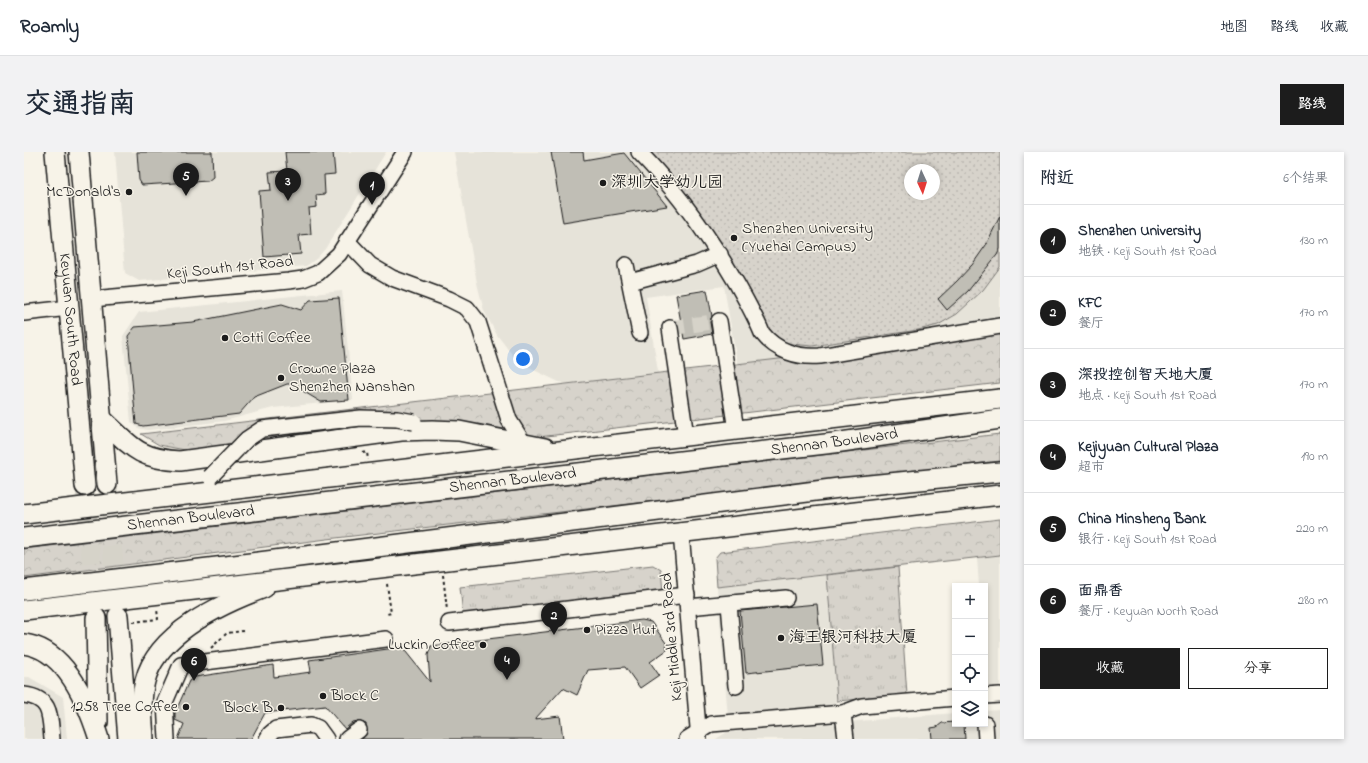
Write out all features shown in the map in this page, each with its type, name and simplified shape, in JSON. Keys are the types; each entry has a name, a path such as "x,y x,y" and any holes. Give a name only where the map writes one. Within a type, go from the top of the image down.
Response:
{"main road":[{"name":"Keyuan South Road","path":"55,152 84,486"},
{"name":"Keyuan South Road","path":"79,152 107,484"},
{"path":"24,514 1000,399"},
{"path":"102,419 138,451 149,457 163,460 180,461 400,431 432,430 469,432 560,451"},
{"name":"Shennan Boulevard","path":"24,538 343,502 834,443 1000,419"},
{"path":"758,428 966,424"},
{"path":"343,502 433,466"},
{"path":"24,590 410,543 839,488 1000,472"},
{"path":"732,526 973,475"},
{"path":"24,610 1000,495"},
{"path":"410,543 569,546"},
{"path":"144,739 142,694 148,671 158,653 166,644 189,626 244,596 273,584 299,577"},
{"path":"96,618 99,739"},
{"path":"124,619 128,739"},
{"path":"24,644 43,652 68,672 81,692 90,712 99,739"}],"street":[{"name":"Keji South 1st Road","path":"92,299 289,282 303,279 318,273 329,264 347,241 405,152"},
{"path":"639,152 662,175 700,224 720,254 762,333 769,342 781,349 809,357 820,356 1000,326"},
{"path":"347,241 370,266 392,278 449,299 467,308 478,322 509,420 524,444"},
{"path":"630,282 697,264 720,254"},
{"path":"626,265 640,333"},
{"path":"24,313 69,308"},
{"path":"719,321 736,430"},
{"path":"670,328 686,436"},
{"path":"181,496 210,477 246,439 262,429 361,418 397,419 469,432"},
{"name":"Keji Middle 3rd Road","path":"681,533 687,601 695,736"},
{"path":"449,623 687,601 729,604 786,598"},
{"path":"729,604 736,686"},
{"path":"167,739 164,702 181,665 386,639"},
{"path":"24,695 37,698 49,711 52,739"},
{"path":"988,696 1000,695"},
{"path":"695,736 711,724 843,713 862,706 952,698"},
{"path":"843,713 846,739"},
{"path":"268,739 270,734 276,729 311,725 318,728 326,739"},
{"path":"985,727 986,739"},
{"path":"347,739 358,730"}],"path":[{"path":"363,453 367,452 368,463"},
{"path":"442,561 449,623"},
{"path":"387,584 391,613 388,614"},
{"path":"124,619 158,619 157,606"},
{"path":"195,663 227,633 243,630"}],"shaded area":[{"path":"115,152 386,152 325,249 316,259 306,266 139,281 125,273"},
{"name":"Shenzhen University (Yuehai Campus)","path":"454,152 1000,152 1000,337 739,374 724,286 646,297 660,384 588,388 559,382 536,371 514,357 497,335 484,311 477,283"},
{"path":"342,291 353,400 273,408 224,421 148,430 138,428 131,422 123,336 139,312"},
{"path":"1000,555 1000,688 988,689 988,583 979,583 977,558"},
{"path":"827,575 837,707 728,717 717,587"},
{"path":"24,677 29,677 63,697 67,739 24,739"},
{"path":"1000,710 1000,739 716,739 727,732 952,713 952,727 988,727 988,711"}],"green space":[{"path":"647,152 1000,152 1000,267 983,290 957,314 938,325 918,330 812,346 782,343 772,337"},
{"path":"1000,333 1000,383 521,439 443,429 185,450 159,445 141,434"},
{"path":"1000,434 1000,461 327,539 24,578 24,549"},
{"path":"1000,519 1000,555 717,587 715,558 720,552"},
{"path":"653,565 661,570 663,592 463,615 460,587"},
{"path":"898,567 907,695 837,701 827,575"}],"building":[{"path":"137,152 212,152 213,177 208,181 142,185 139,180"},
{"path":"285,152 333,152 335,174 324,175 325,194 316,195 317,207 309,208 311,234 299,235 301,254 264,257 259,191 271,190 269,172 287,171"},
{"name":"深圳大学幼儿园","path":"551,152 583,152 584,160 624,153 667,206 563,223"},
{"path":"1000,216 1000,249 997,255 968,291 947,310 938,299 972,265 986,245"},
{"path":"707,290 712,316 710,322 712,334 684,339 676,295"},
{"path":"339,298 349,400 321,402 291,384 287,384 254,397 239,414 143,426 136,424 128,336 135,327 193,322 282,304 301,310 310,300"},
{"name":"海王银河科技大厦","path":"817,604 823,665 746,673 740,611"},
{"path":"642,620 651,622 666,643 667,650 650,662 659,675 640,688 625,667 588,670 577,695 563,688 535,719 560,716 563,739 362,739 367,733 366,724 358,721 353,722 345,729 325,706 265,713 251,739 178,739 184,724 175,720 175,713 189,681 195,677 273,665 274,677 311,672 309,660 402,647 430,682 428,655 431,646"},
{"path":"952,722 952,727 964,727 965,739 932,739 931,728 937,727 942,723"}],"tunnel":[{"path":"670,328 719,321"},
{"path":"85,486 96,618"},
{"path":"108,488 116,595"}],"place":[{"name":"深圳大学幼儿园","path":"603,183"},
{"name":"McDonald's","path":"129,192"},
{"name":"China Minsheng Bank","path":"186,196"},
{"name":"深投控创智天地大厦","path":"288,201"},
{"name":"Shenzhen University","path":"372,205"},
{"name":"Shenzhen University (Yuehai Campus)","path":"734,238"},
{"name":"Cotti Coffee","path":"225,338"},
{"name":"Crowne Plaza Shenzhen Nanshan","path":"281,378"},
{"name":"Pizza Hut","path":"587,630"},
{"name":"KFC","path":"554,635"},
{"name":"海王银河科技大厦","path":"781,638"},
{"name":"Luckin Coffee","path":"483,645"},
{"name":"Kejiyuan Cultural Plaza","path":"507,680"},
{"name":"面鼎香","path":"194,681"},
{"name":"Block C","path":"323,696"},
{"name":"1258 Tree Coffee","path":"186,707"},
{"name":"Block B","path":"281,708"}]}
